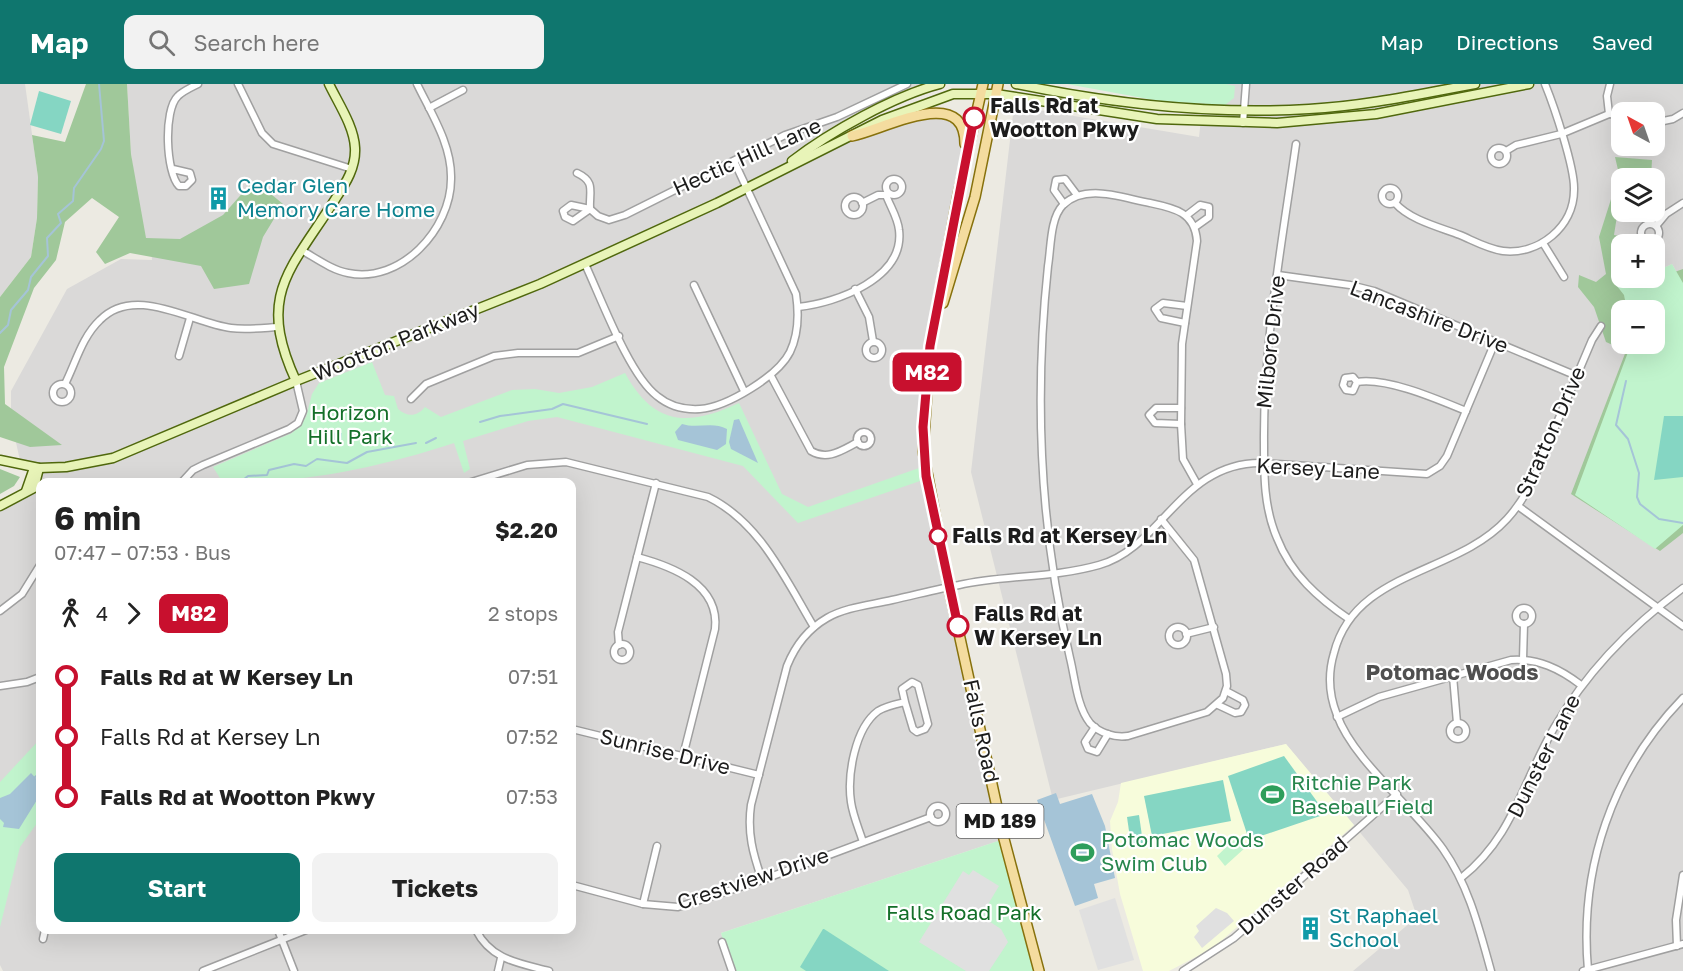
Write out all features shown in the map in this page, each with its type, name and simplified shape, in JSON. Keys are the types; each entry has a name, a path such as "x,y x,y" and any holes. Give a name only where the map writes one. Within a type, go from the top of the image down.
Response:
{"main road":[{"path":"296,381 285,357 277,327 280,291 348,180 355,148 352,132 329,84"},
{"name":"Wootton Parkway","path":"780,171 809,148 899,99 940,84"},
{"path":"1016,84 1153,107 1244,111 1310,109 1371,102 1475,84"},
{"name":"Wootton Parkway","path":"0,460 37,468 66,467 113,458 585,264 746,188 882,120 953,94 981,88 997,89 1157,119 1243,124 1296,122 1376,114 1529,84"},
{"name":"Falls Road","path":"981,88 930,346 923,451 949,588 1004,839 1039,971"},
{"name":"Falls Road","path":"930,346 975,197 997,89"},
{"path":"852,136 868,133 932,107 944,109 955,115 963,128 964,169"},
{"path":"0,506 34,488 37,468"}],"street":[{"path":"173,169 168,127 170,109 178,96 198,84"},
{"path":"238,84 262,133 273,144 352,169"},
{"path":"303,251 339,271 366,274 397,265 426,243 441,220 452,179 449,156 417,84"},
{"name":"Hectic Hill Lane","path":"577,172 592,186 590,208 598,216 609,220 625,215 785,135 837,117 907,84"},
{"path":"1243,124 1246,84"},
{"path":"1395,202 1412,215 1494,249 1522,251 1543,243 1567,218 1574,196 1572,172 1545,84"},
{"path":"1506,151 1516,145 1561,134 1609,114 1607,96 1610,84"},
{"path":"429,108 463,90"},
{"path":"1665,119 1683,113"},
{"name":"Milboro Drive","path":"1296,144 1264,376 1264,464 1268,510 1283,551 1309,588 1349,619"},
{"path":"585,264 618,336 645,385 669,404 685,409 702,409 744,391 771,376 789,353 796,336 798,307 792,283 734,161"},
{"path":"1064,204 1054,190 1056,180 1065,179 1077,195"},
{"path":"798,307 823,303 855,289 883,274 895,258 899,227 887,194 878,195 862,203"},
{"path":"1161,519 1194,560 1227,680 1226,691 1218,705 1202,714 1128,736 1108,734 1095,727 1086,716 1080,698 1053,572 1042,468 1042,342 1055,219 1064,204 1077,195 1098,194 1169,207 1187,215 1195,227 1197,241 1181,361 1181,424 1184,459 1197,484"},
{"path":"1656,226 1666,214 1683,203"},
{"path":"1187,215 1200,205 1209,207 1209,217 1195,227"},
{"path":"1543,243 1564,277"},
{"name":"Lancashire Drive","path":"1278,275 1364,288 1577,376"},
{"path":"694,285 744,391"},
{"path":"855,289 869,317 873,341"},
{"path":"1185,323 1161,318 1155,309 1163,303 1187,306"},
{"path":"65,384 86,336 101,318 116,309 147,305 232,328 277,327"},
{"path":"179,356 190,318"},
{"name":"Stratton Drive","path":"1491,971 1477,920 1461,878 1443,849 1348,738 1337,717 1331,697 1331,663 1338,640 1349,619 1363,603 1383,588 1452,559 1482,542 1518,506 1535,477 1577,376 1601,326"},
{"path":"411,399 426,384 494,356 518,353 578,353 618,336"},
{"name":"Kersey Lane","path":"814,627 827,618 851,609 949,588 1090,567 1113,560 1133,546 1197,484 1225,470 1251,463 1427,474 1440,466 1447,456 1495,342"},
{"path":"771,376 811,451 823,456 832,455 858,442"},
{"path":"187,478 202,465 289,429 298,423 303,411 296,381"},
{"path":"1358,382 1365,381 1409,390 1466,411"},
{"path":"1181,408 1156,408 1149,415 1155,423 1181,424"},
{"path":"484,478 527,465 556,461 656,483 708,497 733,514 771,555 814,627 797,645 787,666 748,822 750,843 762,880"},
{"path":"619,645 618,632 656,483"},
{"path":"1518,506 1683,626"},
{"path":"637,558 679,571 706,595 714,612 715,628 683,756"},
{"path":"0,611 22,594 36,571"},
{"name":"Dunster Lane","path":"1461,878 1489,853 1501,836 1544,745 1581,685 1617,643 1657,607 1683,588"},
{"path":"1523,659 1524,624"},
{"path":"1186,634 1214,627"},
{"path":"1337,717 1379,697 1523,659 1554,667 1581,685"},
{"path":"1453,676 1457,723"},
{"path":"0,686 36,677"},
{"path":"909,682 915,683 928,724 923,731 917,732 911,727 905,702 904,686 909,682"},
{"path":"1218,705 1235,713 1241,712 1245,705 1242,700 1226,691"},
{"path":"1683,699 1642,749 1610,808 1594,859 1588,892 1585,970 1680,945 1676,920 1683,875"},
{"path":"863,842 852,809 850,791 852,768 862,732 866,723 878,712 905,702"},
{"path":"1095,727 1086,742 1088,749 1097,752 1100,750 1108,734"},
{"name":"Sunrise Drive","path":"576,730 759,775"},
{"name":"Dunster Road","path":"1183,971 1234,938 1397,794"},
{"name":"Crestview Drive","path":"576,886 643,904 678,907 762,880 931,817"},
{"path":"643,904 657,846"},
{"path":"43,939 44,934"},
{"path":"280,934 294,971"},
{"path":"202,971 296,934"},
{"path":"478,934 482,942 501,958 549,971"},
{"path":"722,942 732,971"},
{"path":"498,971 501,958"}],"shaded area":[{"path":"0,84 25,84 38,177 37,218 31,257 0,297"},
{"path":"127,84 940,84 924,88 809,148 783,169 920,111 939,107 955,115 965,150 930,346 923,451 1004,839 721,933 732,971 3,971 0,965 0,506 26,492 34,468 21,465 11,420 11,391 67,289 121,259 152,260 151,245 143,240 131,154"},
{"path":"1205,84 1683,84 1683,283 1672,264 1665,267 1665,234 1611,234 1611,288 1622,288 1622,300 1611,300 1611,354 1634,354 1683,525 1683,971 1353,971 1417,917 1408,890 1286,744 1053,800 971,472 1014,106 1199,137"},
{"path":"39,91 71,101 61,134 30,125"},
{"path":"1664,416 1683,416 1683,477 1654,480"},
{"path":"739,419 758,463 731,449 729,442 734,420"},
{"path":"682,424 727,429 726,444 717,450 678,440 675,432"},
{"path":"321,432 342,433 341,445 321,444"},
{"path":"1286,744 1354,825 1213,948 1169,971 1143,971 1120,894 1112,849 1110,821 1118,802 1121,783"},
{"name":"Ritchie Park Baseball Field","path":"1284,756 1326,814 1249,840 1228,776"},
{"path":"31,773 36,779 36,801 19,829 3,827 4,823 0,819 0,798 10,794"},
{"path":"1223,780 1231,821 1152,836 1144,796"},
{"name":"Potomac Woods Swim Club","path":"1056,793 1060,804 1092,794 1105,826 1115,878 1094,884 1098,898 1075,906 1037,800"},
{"path":"1139,815 1143,843 1131,845 1127,817"},
{"path":"973,870 999,886 981,916 1001,929 1008,942 989,971 966,971 919,942 963,871 969,875"},
{"path":"1115,898 1134,960 1098,970 1079,910"},
{"path":"1216,908 1227,913 1234,921 1202,948 1194,937 1199,931 1196,926"},
{"path":"823,929 889,971 806,971 800,967"}],"green space":[{"path":"86,84 127,84 131,154 146,238 180,239 223,215 254,180 283,204 263,237 249,284 214,289 201,266 130,253 105,264 96,252 119,217 92,198 65,222 56,260 34,288 4,367 5,404 62,445 30,447 0,437 0,297 31,257 37,218 38,177 32,135 65,142"},
{"path":"1067,84 1226,84 1235,86 1234,98 1225,105 1159,101"},
{"path":"1615,157 1652,160 1652,168 1618,168"},
{"path":"1611,199 1611,222 1616,222 1614,234 1611,234 1611,288 1665,288 1665,275 1683,269 1683,533 1660,551 1571,494 1625,354 1665,354 1665,300 1611,300 1611,344 1606,342 1594,307 1578,287 1579,275 1596,282 1606,274 1599,237"},
{"path":"1672,264 1683,283 1683,525 1655,549 1575,495 1627,354 1665,354 1665,300 1625,300 1618,288 1665,288 1665,267"},
{"name":"Horizon Hill Park","path":"372,362 385,395 394,396 398,409 408,415 419,413 425,407 441,417 512,390 535,389 559,393 592,387 625,373 648,403 660,412 674,417 704,416 739,403 782,494 808,507 919,468 920,481 798,523 743,466 557,417 528,421 463,441 470,469 464,473 454,443 369,467 312,477 220,478 213,467 292,433 306,417 312,394 319,383"},
{"path":"0,469 20,477 14,486 0,494"},
{"path":"36,743 36,825 20,847 0,927 0,782"},
{"path":"1237,837 1246,847 1225,866 1217,856"},
{"name":"Falls Road Park","path":"1004,839 1039,971 732,971 721,933"}],"waterway":[{"path":"0,333 8,325 11,310 28,290 31,277 48,256 47,238 61,223 58,214 73,201 74,188 101,149 104,141 99,84"},
{"path":"1626,381 1616,425 1628,439 1639,473 1637,497 1640,504 1659,519 1683,523"},
{"path":"480,422 500,416 552,409 563,404 647,424"},
{"path":"426,443 436,438"},
{"path":"245,478 267,475 269,470 294,464 306,466 317,459 347,463 367,452 416,443"}],"bus line":[{"name":"M82","path":"958,626 926,476 923,427 930,346 974,118"}],"place":[{"name":"Falls Rd at Wootton Pkwy","path":"974,118"},
{"name":"Cedar Glen Memory Care Home","path":"219,198"},
{"name":"Falls Rd at Kersey Ln","path":"938,536"},
{"name":"Falls Rd at W Kersey Ln","path":"958,626"},
{"name":"Ritchie Park Baseball Field","path":"1273,795"},
{"name":"Potomac Woods Swim Club","path":"1083,852"},
{"name":"St Raphael School","path":"1311,928"}],"district":[{"name":"Potomac Woods","path":"1452,672"}]}
